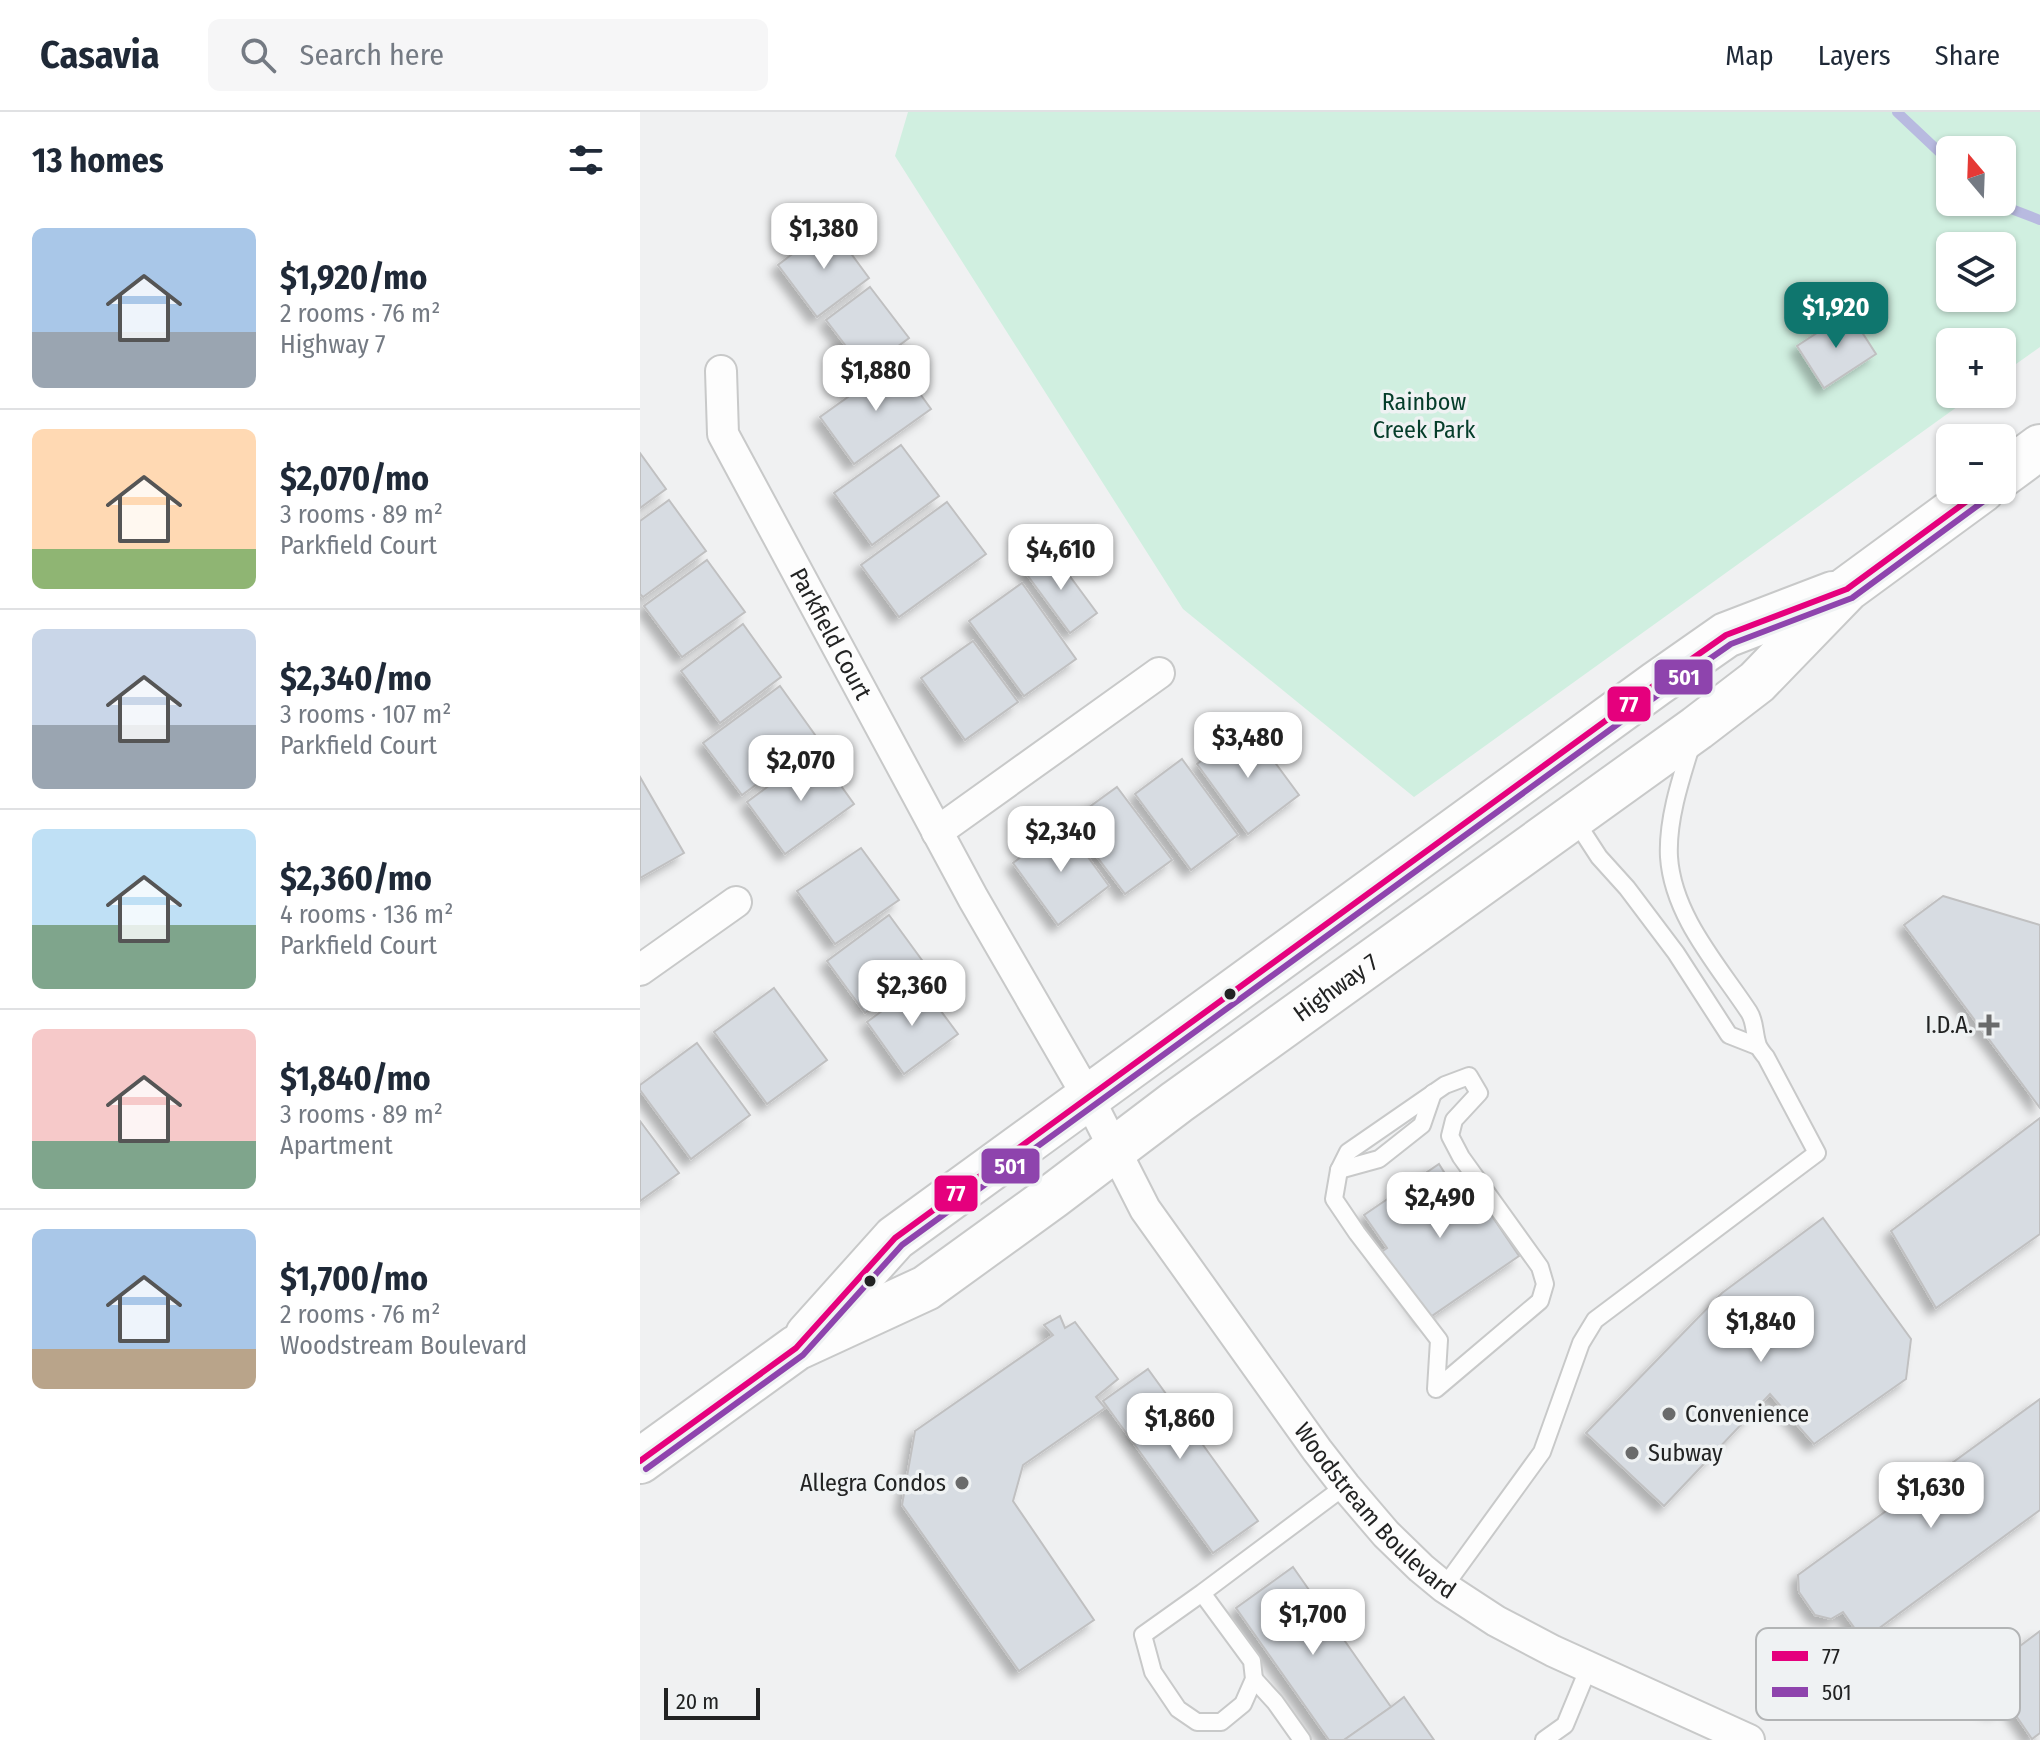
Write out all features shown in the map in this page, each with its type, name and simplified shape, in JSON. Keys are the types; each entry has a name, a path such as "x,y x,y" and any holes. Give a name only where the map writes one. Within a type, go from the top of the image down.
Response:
{"main road":[{"path":"2016,465 2040,447"},
{"name":"Highway 7","path":"640,1461 796,1348 926,1288 1177,1102 1697,728 1757,682 1847,589 1963,504"},
{"name":"Highway 7","path":"796,1348 895,1238 1587,735 1726,635 1847,589"},
{"path":"1573,817 1587,735"}],"street":[{"name":"Parkfield Court","path":"721,371 723,434 937,832 1088,1097"},
{"path":"937,832 1159,673"},
{"path":"640,970 736,902"},
{"name":"Woodstream Boulevard","path":"1088,1097 1152,1219 1317,1450 1386,1534 1444,1587 1519,1634 1749,1740"}],"lane":[{"path":"1697,728 1671,825 1669,856 1674,888 1686,916 1724,978 1752,1016 1757,1046"},
{"path":"1444,1587 1542,1452 1581,1343 1595,1320 1817,1153 1766,1057 1757,1046 1729,1035 1676,953 1627,888 1599,857 1573,817"},
{"path":"1469,1076 1479,1093 1454,1120 1450,1136 1461,1157 1540,1267 1545,1284 1540,1301 1436,1389 1439,1340 1334,1199 1339,1170 1348,1152 1445,1085 1469,1076"},
{"path":"1339,1170 1379,1159 1422,1125 1433,1093"},
{"path":"1202,1593 1252,1661 1254,1679 1243,1704 1221,1722 1197,1722 1178,1709 1153,1672 1143,1635 1345,1486"},
{"path":"1544,1740 1565,1725 1589,1667"},
{"path":"1254,1679 1302,1740"}],"green space":[{"name":"Rainbow Creek Park","path":"908,112 2040,112 2040,347 2016,364 2016,328 1936,328 1936,408 1956,408 1414,797 1183,609 895,156"}],"building":[{"path":"830,225 869,278 817,317 778,265"},
{"path":"870,287 909,338 865,371 826,320"},
{"path":"1849,312 1876,354 1824,388 1797,346"},
{"path":"897,362 931,409 854,464 820,417"},
{"path":"901,445 939,496 872,545 834,493"},
{"path":"640,453 666,489 640,508"},
{"path":"669,500 706,551 643,597 640,594 640,521"},
{"path":"947,502 986,554 899,617 861,565"},
{"path":"1052,552 1097,613 1070,633 1025,572"},
{"path":"707,560 745,612 682,657 644,606"},
{"path":"1022,583 1076,659 1024,696 969,621"},
{"path":"743,624 781,677 720,723 681,671"},
{"path":"973,641 1018,702 965,740 921,678"},
{"path":"780,686 818,739 742,795 703,743"},
{"path":"1248,726 1299,795 1248,834 1197,764"},
{"path":"816,751 854,804 785,854 747,802"},
{"path":"1182,759 1238,835 1191,870 1135,794"},
{"path":"640,777 684,853 640,878"},
{"path":"1117,787 1172,860 1125,894 1070,821"},
{"path":"1064,824 1109,886 1058,925 1013,863"},
{"path":"861,848 899,900 835,944 797,891"},
{"path":"1943,896 2040,925 2040,1108 1904,925"},
{"path":"889,915 927,967 865,1013 827,961"},
{"path":"920,983 958,1034 904,1074 867,1022"},
{"path":"774,988 827,1060 767,1104 714,1032"},
{"path":"697,1043 750,1115 691,1159 640,1090 640,1085"},
{"path":"2040,1118 2040,1234 1936,1308 1891,1231"},
{"path":"640,1121 679,1173 640,1201"},
{"path":"1439,1164 1454,1188 1467,1179 1519,1256 1426,1320 1380,1253 1387,1248 1364,1215"},
{"path":"1823,1218 1911,1339 1906,1379 1814,1444 1770,1394 1664,1506 1586,1433 1722,1293"},
{"name":"Allegra Condos","path":"1060,1316 1065,1328 1075,1322 1118,1379 1096,1397 1105,1408 1023,1465 1013,1501 1094,1620 1019,1671 902,1505 915,1431 1053,1335 1044,1325"},
{"path":"1148,1369 1258,1521 1213,1553 1103,1401"},
{"path":"2040,1399 2040,1510 1879,1628 1854,1628 1843,1612 1831,1619 1815,1615 1799,1592 1798,1575"},
{"path":"1293,1567 1391,1707 1344,1740 1329,1740 1236,1608"},
{"path":"2040,1631 2040,1733 2032,1739 2019,1720 2020,1646"},
{"path":"1404,1697 1434,1740 1344,1740 1391,1707"}],"waterway":[{"path":"1897,112 1936,149"},
{"path":"2016,211 2040,220"}],"transit line":[{"name":"77","path":"640,1461 796,1348 895,1238 1656,684 1726,635 1847,589 1963,504"},
{"name":"501","path":"646,1469 803,1355 902,1245 1662,692 1731,644 1852,598 1980,504"}],"place":[{"name":"I.D.A.","path":"1989,1025"},
{"name":"Convenience","path":"1669,1414"},
{"name":"Subway","path":"1632,1453"},
{"name":"Allegra Condos","path":"962,1483"}]}
